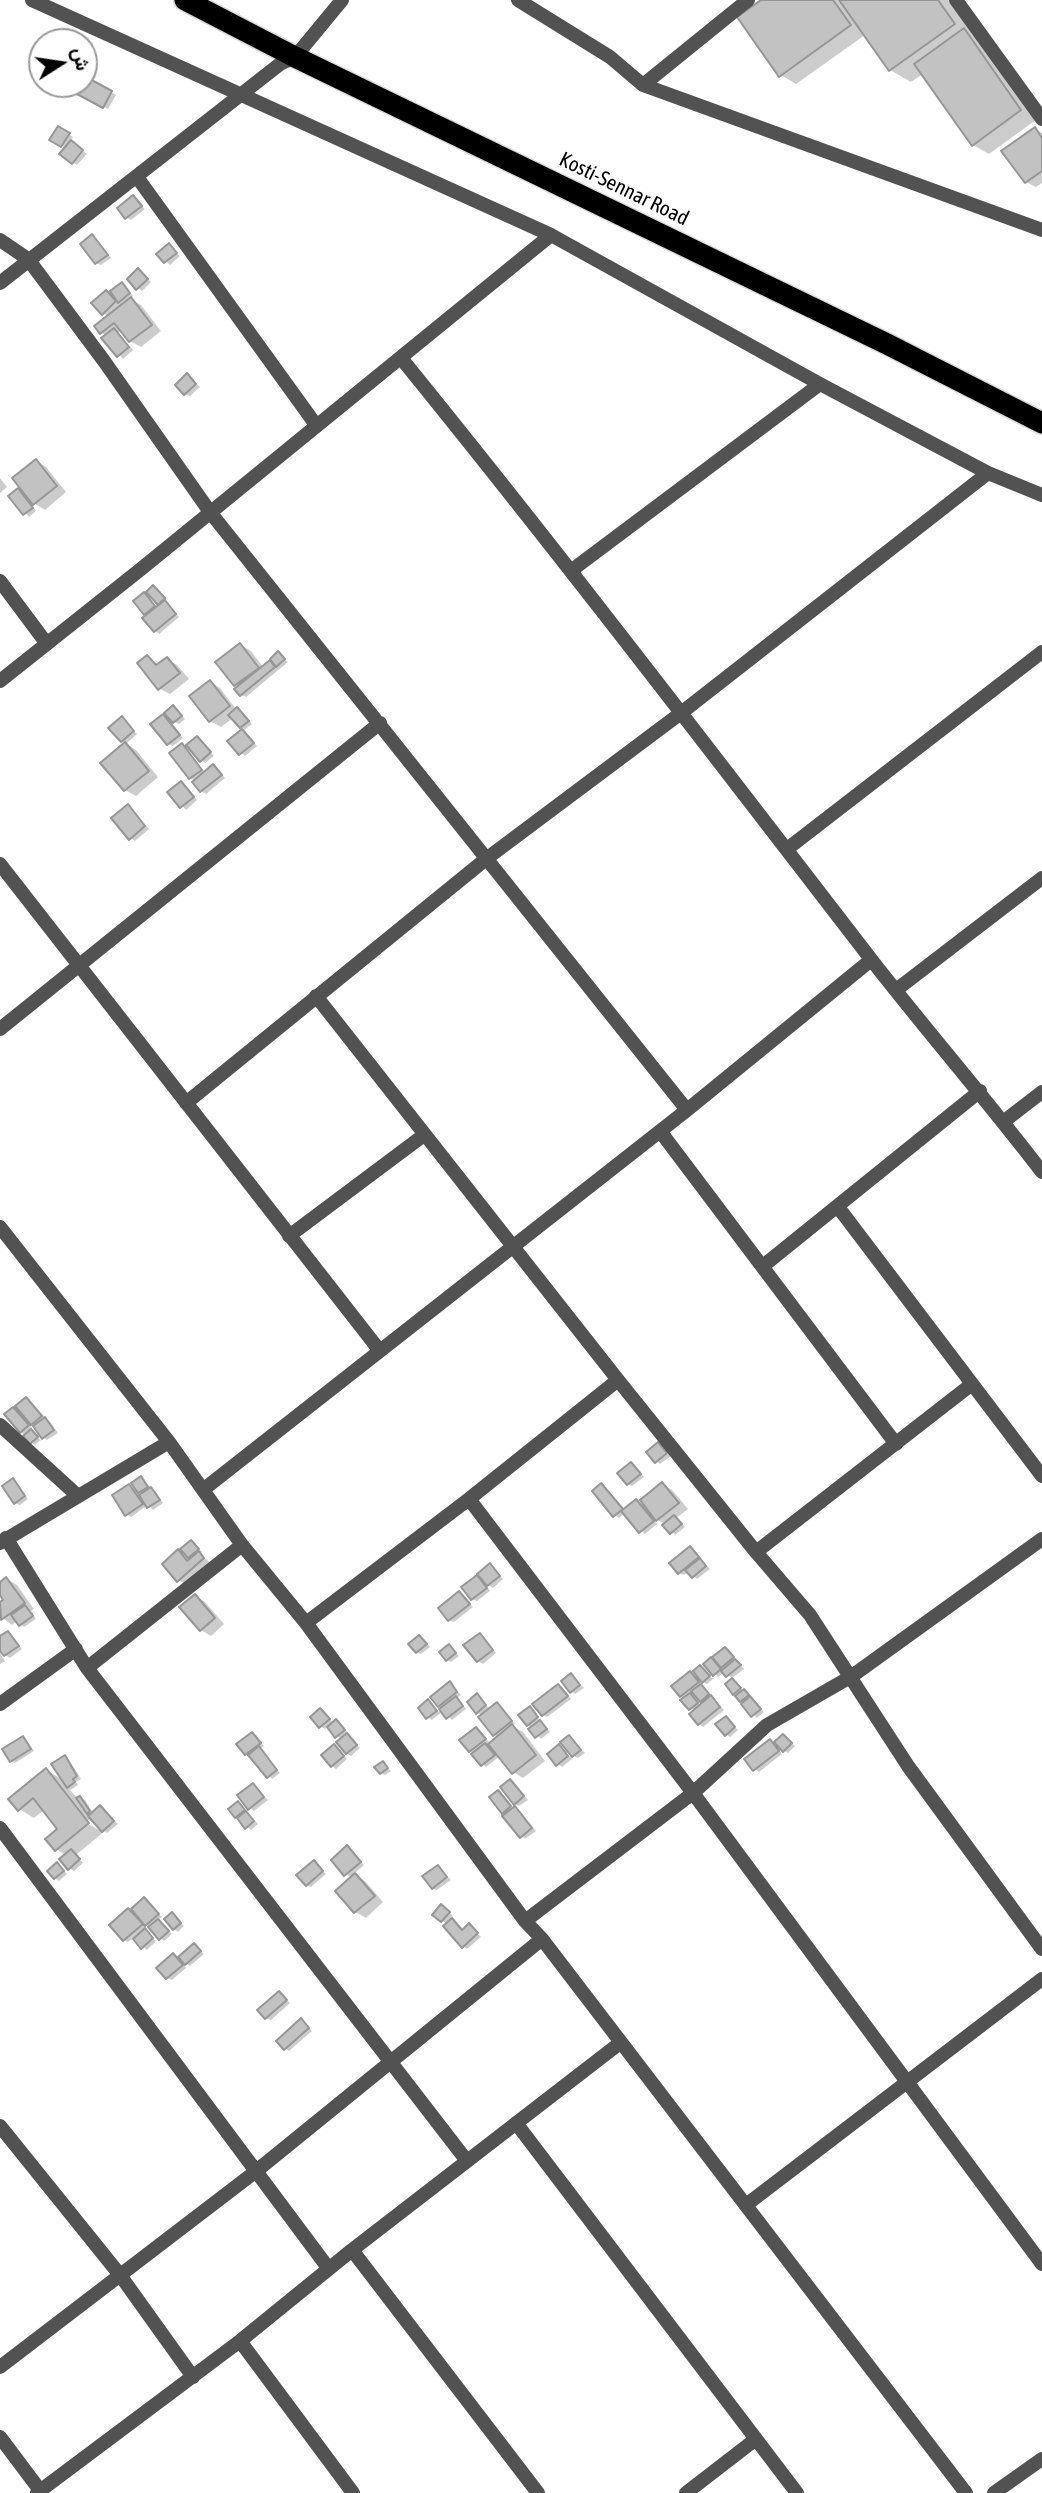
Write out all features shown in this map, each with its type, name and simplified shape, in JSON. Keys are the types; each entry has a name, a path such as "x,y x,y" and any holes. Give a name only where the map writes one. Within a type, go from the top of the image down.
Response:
{"highway":[{"name":"Kosti-Sennar Road","path":"185,0 295,57 862,332 1042,423"}],"street":[{"path":"32,0 551,235 820,384 988,473 1042,495"},
{"path":"0,283 280,64 295,57 342,0"},
{"path":"518,0 610,57 643,85 1042,230"},
{"path":"643,85 748,0"},
{"path":"956,0 1042,119"},
{"path":"137,177 316,425"},
{"path":"0,681 551,235"},
{"path":"0,240 28,259 104,361 210,512 687,1110"},
{"path":"401,358 572,570 872,960 980,1091 1042,1172"},
{"path":"572,570 820,384"},
{"path":"186,1103 486,859 681,713 988,473"},
{"path":"0,581 47,644"},
{"path":"787,849 1042,652"},
{"path":"0,1029 380,723"},
{"path":"0,864 380,1351"},
{"path":"896,990 1042,878"},
{"path":"204,1489 687,1110 872,960"},
{"path":"316,996 618,1381 810,1615 908,1766 1042,1949"},
{"path":"763,1266 980,1091"},
{"path":"1003,1122 1042,1092"},
{"path":"660,1131 896,1444"},
{"path":"289,1236 424,1135"},
{"path":"838,1207 1042,1476"},
{"path":"0,1227 169,1442 242,1545 306,1623 526,1921 966,2493"},
{"path":"306,1623 618,1381"},
{"path":"756,1552 972,1384"},
{"path":"0,1425 78,1496"},
{"path":"169,1442 3,1541 87,1668 467,2161"},
{"path":"469,1499 693,1793 1042,2264"},
{"path":"526,1921 693,1793 767,1725 852,1676 1042,1539"},
{"path":"87,1668 242,1545"},
{"path":"0,1704 76,1649"},
{"path":"0,1828 329,2269"},
{"path":"0,2367 256,2172 542,1939"},
{"path":"746,2205 1042,1979"},
{"path":"0,2437 40,2492 240,2342 352,2250 620,2043"},
{"path":"516,2123 797,2493"},
{"path":"0,2126 120,2276 193,2377"},
{"path":"352,2250 537,2493"},
{"path":"240,2342 347,2491"},
{"path":"686,2493 756,2439"},
{"path":"994,2493 1042,2459"}],"building":[{"path":"761,0 833,0 851,25 779,77 737,17"},
{"path":"839,0 938,0 955,24 889,71"},
{"path":"964,28 1021,110 972,146 914,64"},
{"path":"98,83 112,91 103,108 84,98 98,98"},
{"path":"58,126 70,133 61,147 49,140"},
{"path":"1035,127 1042,138 1042,171 1025,183 1001,151"},
{"path":"71,140 83,150 72,164 59,154"},
{"path":"133,195 142,206 125,219 117,208"},
{"path":"92,234 108,255 95,264 80,244"},
{"path":"169,243 177,253 164,263 156,254"},
{"path":"138,268 148,279 136,290 127,279"},
{"path":"122,282 130,293 118,303 110,291"},
{"path":"106,290 116,301 102,315 91,303"},
{"path":"131,297 152,325 129,342 114,323 100,334 94,326"},
{"path":"114,328 129,347 117,357 101,338"},
{"path":"187,373 196,384 184,395 175,385"},
{"path":"36,459 57,486 33,505 12,478"},
{"path":"18,488 33,508 23,515 8,496"},
{"path":"153,585 165,598 158,605 146,592"},
{"path":"144,592 155,606 144,615 133,601"},
{"path":"165,600 176,614 154,632 142,618"},
{"path":"240,643 259,668 234,686 215,662"},
{"path":"278,651 285,659 276,667 270,659"},
{"path":"147,655 156,665 167,657 180,673 158,690 137,663"},
{"path":"270,660 275,667 240,696 234,689"},
{"path":"210,680 230,706 209,722 189,696"},
{"path":"173,705 182,716 173,723 164,713"},
{"path":"237,707 249,721 240,728 228,715"},
{"path":"163,714 180,735 167,745 150,724"},
{"path":"122,716 134,731 121,742 108,728"},
{"path":"242,729 254,743 239,755 227,741"},
{"path":"197,736 211,752 200,762 186,745"},
{"path":"125,742 149,771 124,791 100,763"},
{"path":"182,743 202,770 189,779 169,753"},
{"path":"213,764 222,775 200,792 192,782"},
{"path":"181,781 194,797 180,808 167,792"},
{"path":"128,804 145,826 129,840 111,818"},
{"path":"26,1397 42,1416 31,1425 15,1406"},
{"path":"13,1407 29,1425 20,1433 4,1414"},
{"path":"45,1417 54,1430 42,1439 33,1426"},
{"path":"31,1429 38,1437 30,1444 23,1436"},
{"path":"658,1442 667,1453 655,1463 646,1452"},
{"path":"631,1462 641,1474 627,1485 617,1473"},
{"path":"141,1476 148,1487 138,1493 131,1483"},
{"path":"13,1478 25,1496 14,1504 2,1486"},
{"path":"662,1482 679,1503 656,1521 640,1500"},
{"path":"601,1483 623,1509 613,1517 592,1491"},
{"path":"129,1484 143,1504 125,1516 112,1495"},
{"path":"151,1487 160,1500 147,1508 139,1495"},
{"path":"636,1499 654,1521 639,1533 621,1511"},
{"path":"674,1515 682,1524 670,1534 662,1525"},
{"path":"191,1540 199,1549 188,1558 180,1549"},
{"path":"690,1546 699,1557 678,1574 669,1563"},
{"path":"178,1549 187,1561 199,1551 204,1558 177,1582 162,1564"},
{"path":"700,1558 706,1566 692,1578 685,1570"},
{"path":"490,1563 500,1576 487,1586 477,1574"},
{"path":"477,1575 487,1588 471,1600 461,1587"},
{"path":"6,1577 25,1603 1,1620 0,1602 3,1600 0,1595 0,1582"},
{"path":"459,1591 470,1604 448,1621 438,1608"},
{"path":"195,1594 215,1618 200,1631 179,1607"},
{"path":"25,1605 33,1616 19,1626 11,1615"},
{"path":"8,1631 19,1646 4,1656 0,1651 0,1636"},
{"path":"480,1633 493,1650 477,1662 463,1645"},
{"path":"419,1635 427,1644 416,1653 408,1644"},
{"path":"449,1644 456,1653 446,1661 439,1652"},
{"path":"725,1647 734,1657 721,1668 712,1657"},
{"path":"711,1657 721,1669 713,1676 703,1664"},
{"path":"735,1659 741,1665 726,1677 721,1671"},
{"path":"700,1665 710,1676 702,1683 693,1671"},
{"path":"690,1671 699,1682 680,1697 671,1686"},
{"path":"571,1673 580,1685 570,1693 561,1681"},
{"path":"732,1678 741,1688 733,1695 725,1684"},
{"path":"450,1681 457,1692 438,1707 430,1697"},
{"path":"558,1684 568,1696 542,1716 532,1704"},
{"path":"701,1684 709,1694 700,1702 691,1691"},
{"path":"744,1689 749,1695 740,1702 735,1696"},
{"path":"477,1693 486,1705 476,1714 467,1702"},
{"path":"690,1693 698,1703 689,1710 680,1700"},
{"path":"711,1695 720,1707 698,1725 689,1714"},
{"path":"456,1696 463,1706 446,1719 439,1709"},
{"path":"750,1696 761,1709 751,1717 741,1704"},
{"path":"428,1699 437,1711 426,1719 418,1708"},
{"path":"497,1702 512,1721 493,1736 478,1717"},
{"path":"530,1706 538,1717 527,1726 518,1715"},
{"path":"320,1708 330,1719 319,1728 310,1717"},
{"path":"726,1716 735,1727 725,1736 715,1724"},
{"path":"336,1719 345,1730 335,1738 327,1727"},
{"path":"540,1720 547,1729 535,1738 528,1729"},
{"path":"512,1724 536,1755 512,1774 488,1744"},
{"path":"476,1727 486,1739 469,1752 459,1740"},
{"path":"252,1732 261,1743 245,1755 236,1744"},
{"path":"347,1733 357,1745 346,1754 336,1742"},
{"path":"783,1734 792,1743 783,1752 774,1742"},
{"path":"569,1735 581,1750 572,1757 560,1742"},
{"path":"23,1736 31,1749 10,1762 2,1749"},
{"path":"770,1739 779,1751 753,1771 744,1759"},
{"path":"485,1743 495,1755 481,1766 471,1754"},
{"path":"334,1744 344,1756 331,1767 321,1755"},
{"path":"559,1744 568,1756 556,1766 547,1754"},
{"path":"259,1746 277,1770 267,1778 248,1755"},
{"path":"65,1755 77,1776 73,1779 75,1782 67,1788 51,1764"},
{"path":"383,1761 388,1768 380,1774 374,1767"},
{"path":"46,1768 89,1823 55,1851 45,1839 57,1829 33,1798 18,1811 8,1799"},
{"path":"510,1779 524,1796 514,1805 500,1787"},
{"path":"253,1783 264,1797 248,1810 237,1795"},
{"path":"498,1790 511,1806 502,1814 489,1797"},
{"path":"80,1796 90,1811 87,1814 76,1798"},
{"path":"238,1801 245,1810 235,1818 228,1809"},
{"path":"100,1805 114,1821 102,1832 88,1816"},
{"path":"515,1806 532,1828 520,1838 502,1816"},
{"path":"246,1811 254,1821 245,1829 237,1818"},
{"path":"347,1845 361,1862 344,1876 331,1860"},
{"path":"71,1849 80,1859 68,1870 59,1859"},
{"path":"314,1860 323,1871 306,1886 296,1875"},
{"path":"57,1862 64,1871 54,1879 47,1871"},
{"path":"438,1865 447,1877 432,1889 422,1876"},
{"path":"355,1873 375,1896 354,1913 335,1891"},
{"path":"144,1897 159,1914 145,1926 131,1909"},
{"path":"441,1904 450,1912 441,1922 432,1915"},
{"path":"128,1908 143,1924 123,1941 109,1925"},
{"path":"172,1912 181,1923 173,1930 164,1919"},
{"path":"452,1918 462,1930 469,1923 478,1933 462,1948 443,1926"},
{"path":"158,1919 169,1931 159,1940 148,1927"},
{"path":"145,1928 153,1938 141,1949 133,1939"},
{"path":"194,1943 201,1951 185,1965 178,1957"},
{"path":"173,1953 183,1965 166,1979 156,1968"},
{"path":"279,1991 287,2000 265,2019 257,2010"},
{"path":"301,2018 309,2028 284,2050 276,2041"}]}
